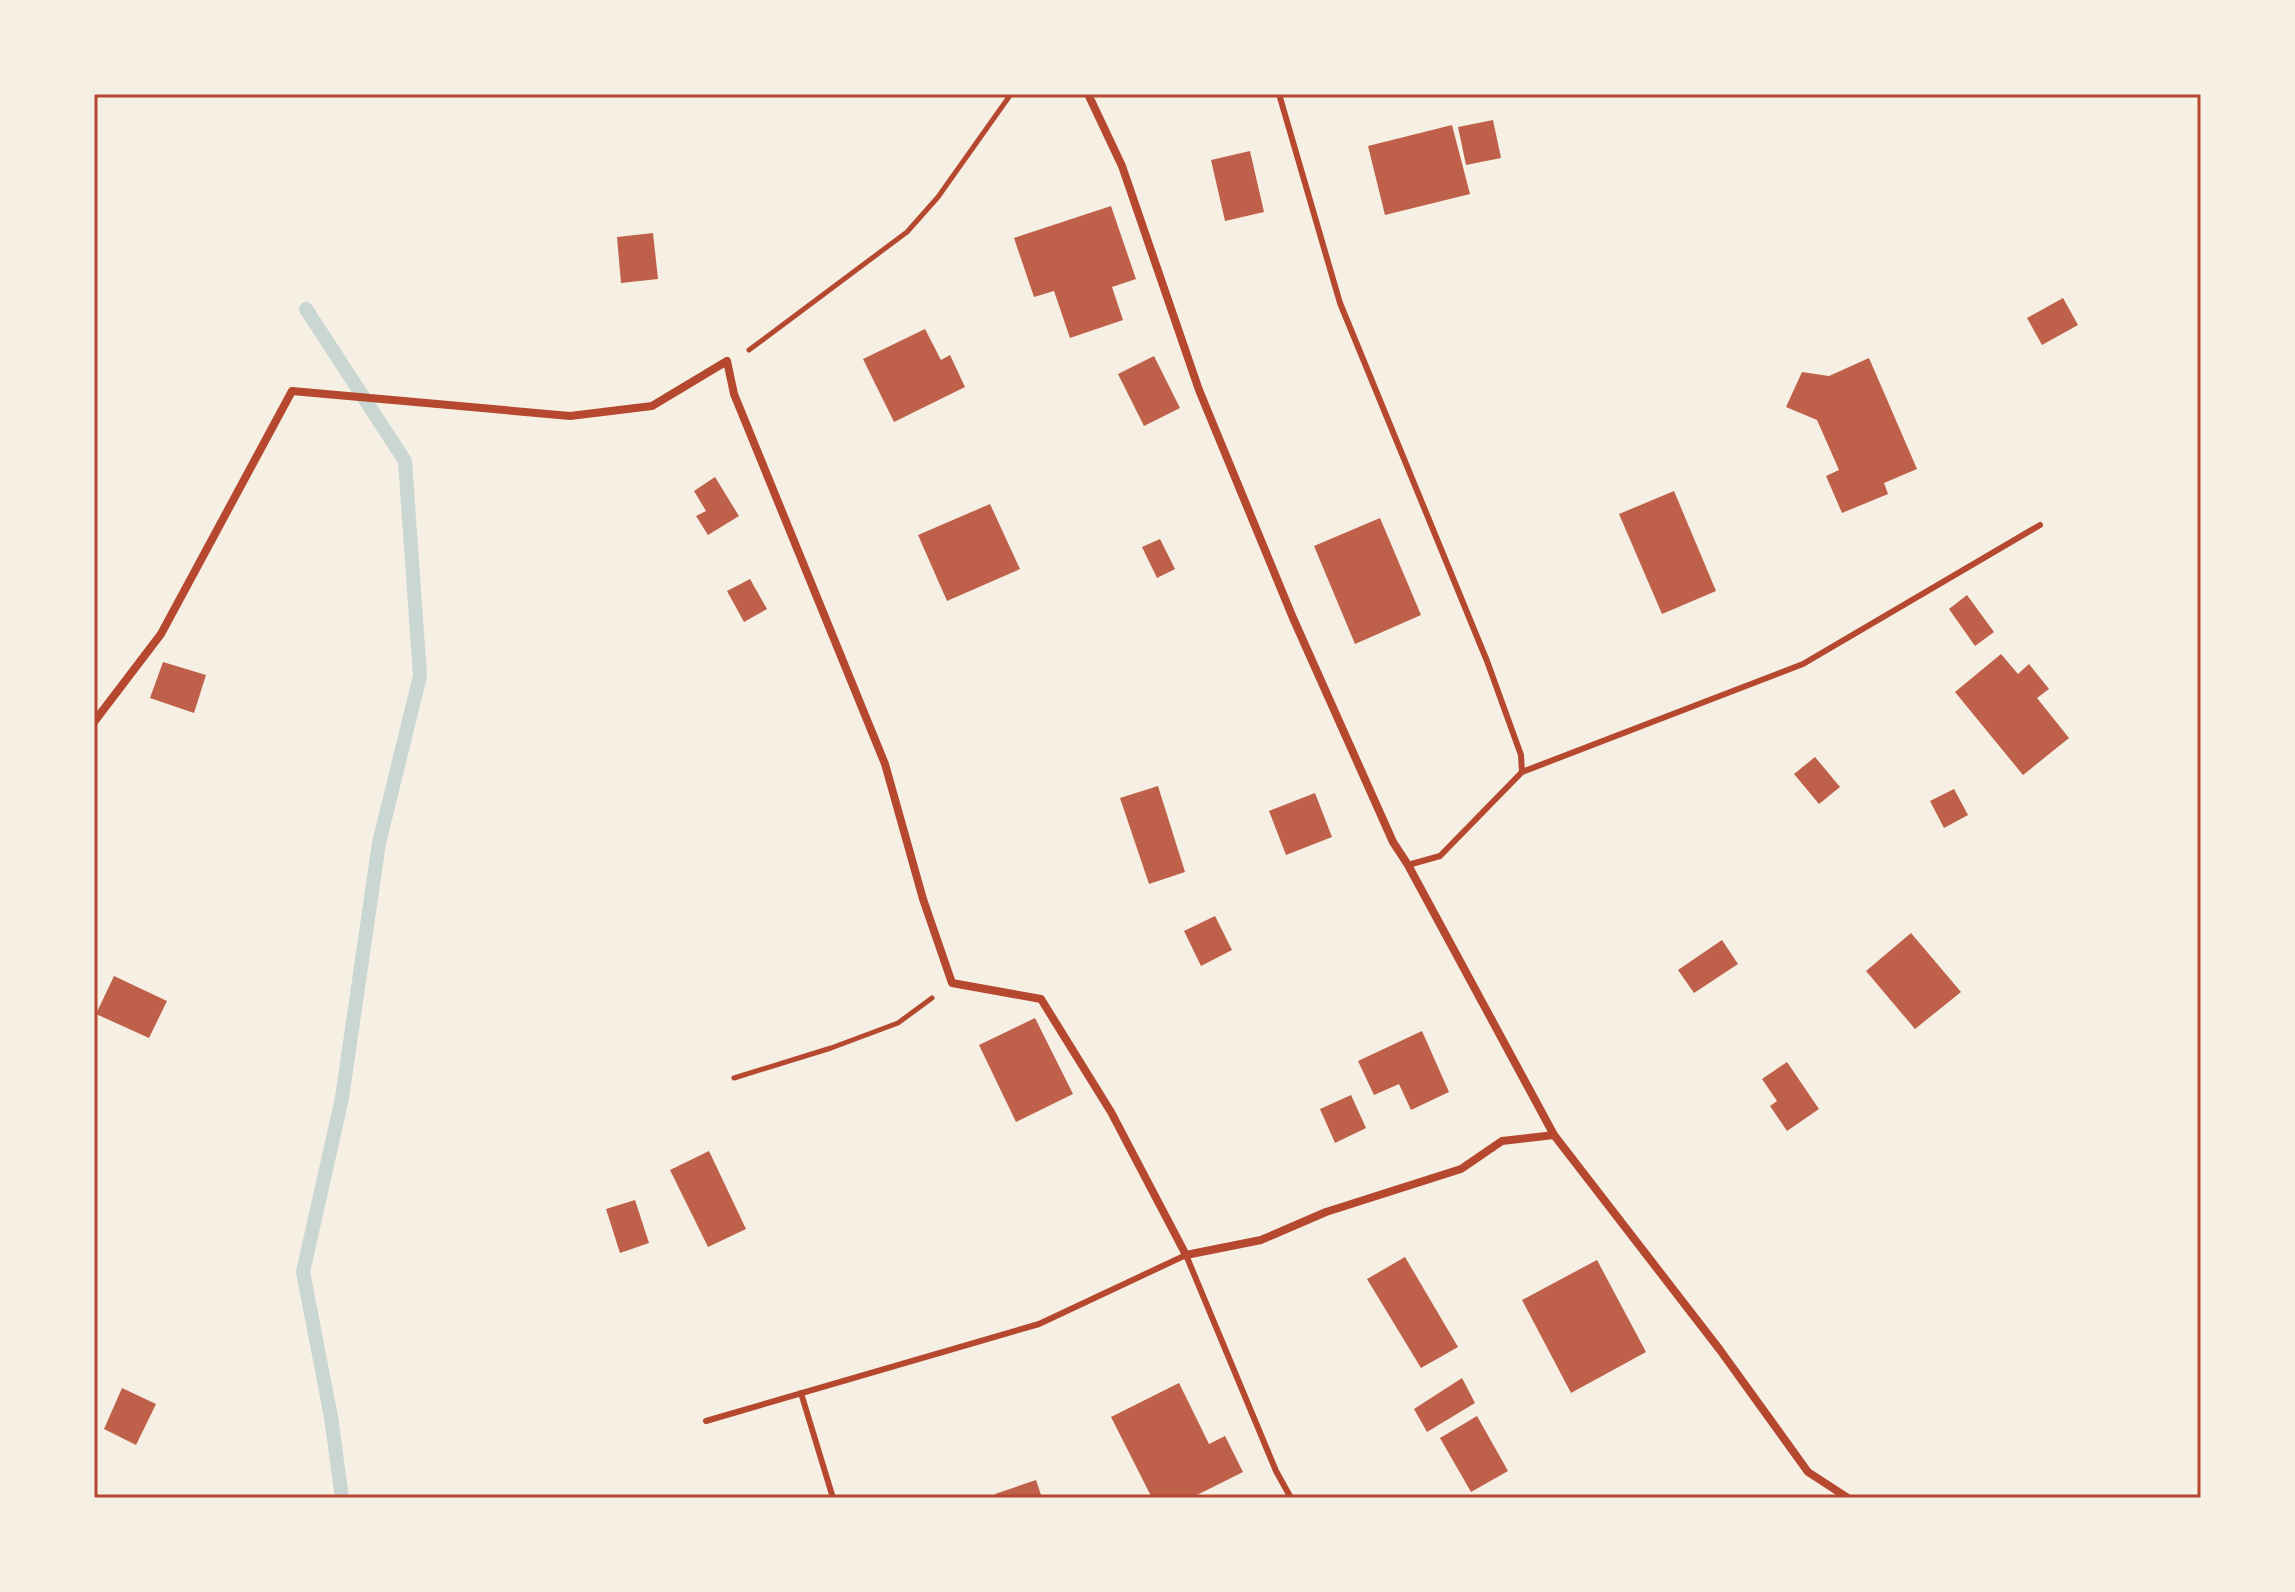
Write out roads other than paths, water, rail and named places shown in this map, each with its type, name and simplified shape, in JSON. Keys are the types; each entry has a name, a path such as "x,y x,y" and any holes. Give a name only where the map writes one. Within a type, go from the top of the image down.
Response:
{"street":[{"path":"1088,94 1122,166 1199,390 1287,603 1393,842 1554,1135 1720,1350 1808,1472 1848,1498"},
{"path":"94,722 161,634 292,391 570,416 652,406 727,361 734,394 885,764 923,899 952,983 1041,999 1111,1112 1186,1255 1261,1240 1326,1212 1461,1169 1502,1141 1554,1135"}],"lane":[{"path":"1279,94 1340,303 1487,661 1521,755 1522,772"},
{"path":"1408,865 1440,856 1522,772 1803,664 2040,525"},
{"path":"706,1421 1039,1324 1186,1255 1276,1471 1291,1498"},
{"path":"801,1393 833,1498"}],"waterway":[{"path":"306,309 405,461 420,676 379,843 342,1098 303,1272 331,1417 342,1498"}]}
